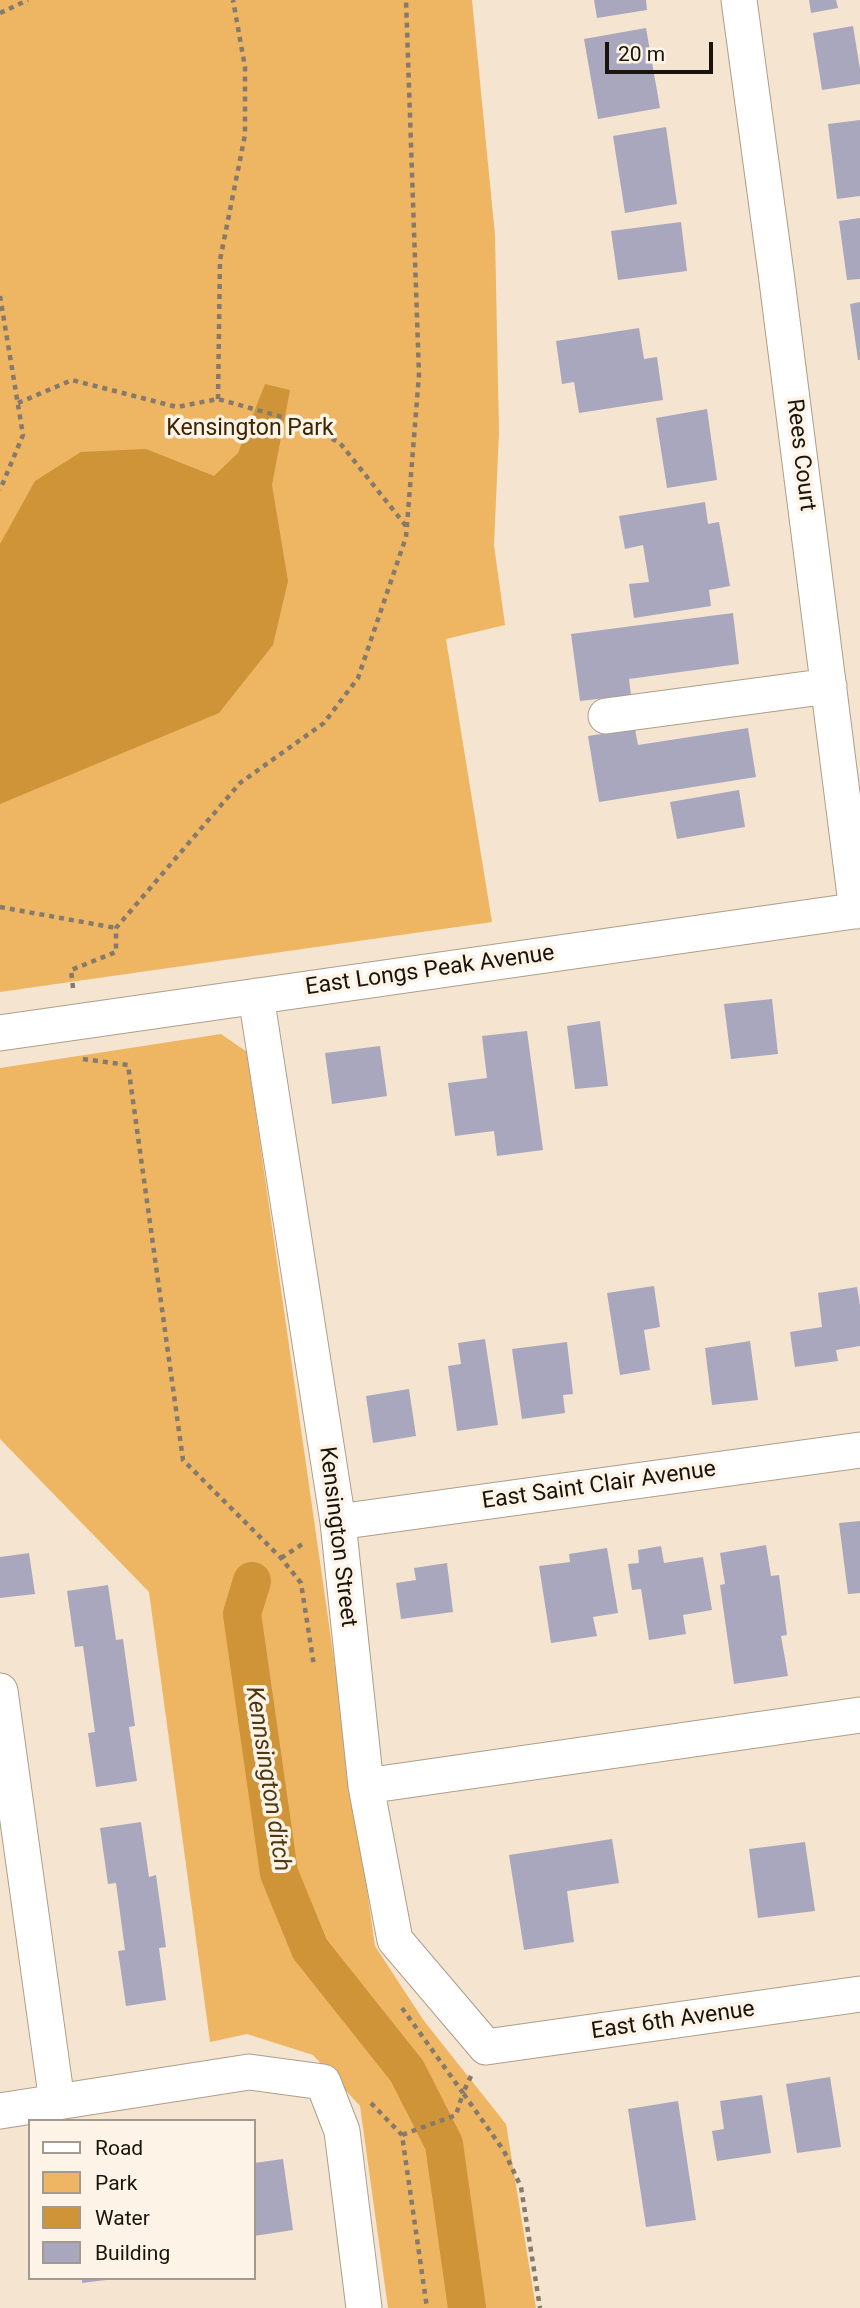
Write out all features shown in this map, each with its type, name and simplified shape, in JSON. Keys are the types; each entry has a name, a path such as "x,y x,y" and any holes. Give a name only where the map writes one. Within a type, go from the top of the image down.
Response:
{"street":[{"name":"Rees Court","path":"739,0 859,910"},
{"path":"606,716 829,686"},
{"name":"East Longs Peak Avenue","path":"0,1033 859,910"},
{"name":"Kensington Street","path":"256,996 338,1522 366,1786 395,1940 486,2047"},
{"name":"East Saint Clair Avenue","path":"338,1522 860,1450"},
{"path":"0,1691 57,2102"},
{"path":"366,1786 860,1715"},
{"name":"East 6th Avenue","path":"486,2047 860,1994"},
{"path":"0,2111 249,2072 323,2082 342,2131 364,2308"}],"path":[{"path":"0,13 28,0"},
{"path":"218,399 220,260 245,135 245,67 233,0"},
{"path":"0,296 23,435 0,490"},
{"path":"18,403 72,380 177,407 218,399 300,422 340,443 406,527"},
{"path":"0,907 116,928"},
{"path":"463,2093 503,2151 521,2187 540,2308"},
{"path":"427,2308 402,2135 456,2115"}],"green space":[{"name":"Kensington Park","path":"0,0 472,0 495,235 499,432 494,545 505,625 446,639 492,922 0,992"},
{"path":"221,1034 247,1052 375,1946 424,2021 506,2124 536,2308 388,2308 360,2106 313,2055 247,2034 210,2042 149,1592 0,1439 0,1068"}],"water":[{"path":"265,384 290,390 272,485 288,581 273,645 219,713 0,804 0,544 35,481 81,452 146,449 214,476 238,453"}],"building":[{"path":"594,0 646,0 647,10 597,18"},
{"path":"809,0 836,0 838,8 811,13"},
{"path":"853,26 860,84 822,90 813,33"},
{"path":"646,28 660,108 598,119 584,39"},
{"path":"860,120 860,196 837,199 828,124"},
{"path":"666,127 677,204 625,213 613,136"},
{"path":"860,218 860,279 847,280 839,221"},
{"path":"681,222 687,271 618,280 611,231"},
{"path":"860,302 860,360 858,360 850,304"},
{"path":"639,328 644,359 657,357 663,400 579,413 574,382 562,384 556,341"},
{"path":"707,409 717,480 667,488 656,418"},
{"path":"705,502 708,524 719,522 730,586 709,590 711,606 634,618 629,584 649,582 643,545 625,549 619,516"},
{"path":"733,613 739,664 629,679 631,695 580,701 571,634"},
{"path":"748,728 756,777 599,802 588,736 635,729 638,745"},
{"path":"739,790 745,827 677,839 670,802"},
{"path":"772,999 778,1054 731,1059 724,1004"},
{"path":"600,1021 608,1086 575,1089 567,1026"},
{"path":"527,1031 543,1150 497,1156 494,1131 455,1136 448,1083 487,1078 482,1036"},
{"path":"380,1046 387,1096 332,1104 325,1053"},
{"path":"654,1286 660,1327 644,1330 650,1370 620,1375 607,1293"},
{"path":"857,1287 860,1346 836,1350 838,1361 795,1367 790,1332 822,1327 818,1293"},
{"path":"485,1339 498,1425 457,1431 448,1366 461,1364 458,1343"},
{"path":"750,1341 758,1400 712,1405 705,1348"},
{"path":"567,1342 573,1394 563,1395 565,1413 522,1419 512,1349"},
{"path":"409,1389 416,1436 373,1443 366,1396"},
{"path":"860,1521 860,1593 848,1594 839,1523"},
{"path":"766,1545 771,1576 779,1575 787,1635 781,1636 788,1676 734,1684 720,1585 725,1584 720,1553"},
{"path":"661,1546 664,1563 703,1557 712,1610 683,1615 686,1634 649,1640 641,1589 632,1590 628,1564 639,1563 638,1550"},
{"path":"607,1548 618,1613 593,1617 597,1636 551,1643 539,1566 570,1562 569,1554"},
{"path":"29,1553 35,1594 0,1598 0,1557"},
{"path":"447,1563 453,1612 401,1619 396,1583 416,1580 414,1568"},
{"path":"108,1585 116,1640 123,1639 135,1726 129,1727 137,1781 96,1787 88,1733 95,1732 83,1646 75,1647 67,1591"},
{"path":"141,1822 149,1877 156,1875 166,1947 159,1948 166,2000 126,2006 118,1951 125,1950 116,1883 108,1884 100,1828"},
{"path":"612,1839 619,1883 567,1891 574,1942 524,1950 509,1855"},
{"path":"805,1842 815,1911 758,1918 749,1849"},
{"path":"830,2077 841,2147 797,2153 786,2084"},
{"path":"762,2095 771,2153 717,2161 712,2131 724,2129 720,2101"},
{"path":"678,2101 696,2220 646,2227 628,2109"},
{"path":"283,2159 293,2230 256,2236 256,2163"},
{"path":"82,2280 106,2280 82,2283"}],"waterway":[{"name":"Kennsington ditch","path":"252,1581 242,1614 279,1873 310,1949 407,2071 444,2144 467,2308"}]}
